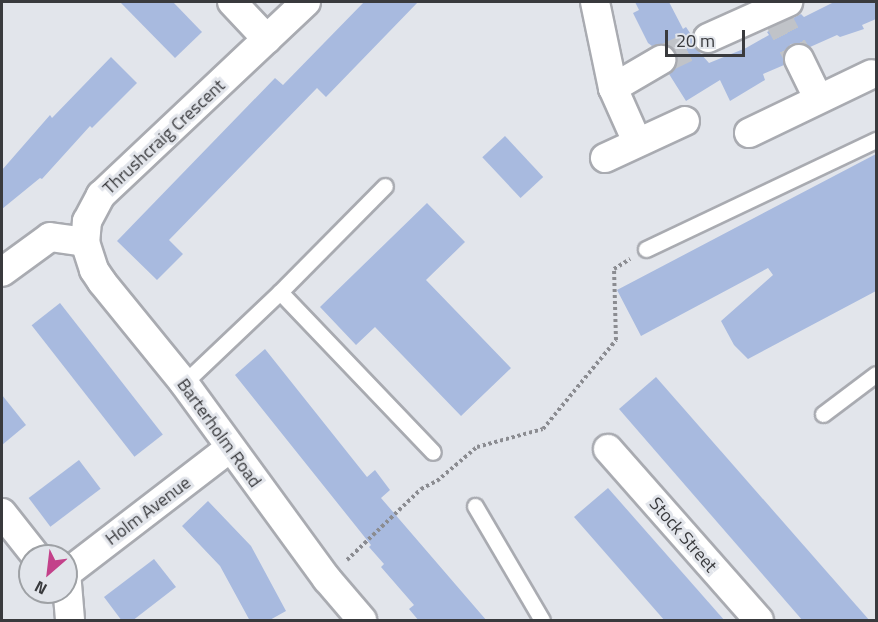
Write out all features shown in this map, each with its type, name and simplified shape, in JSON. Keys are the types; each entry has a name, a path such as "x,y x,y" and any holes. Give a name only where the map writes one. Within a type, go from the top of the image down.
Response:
{"street":[{"path":"232,2 267,39"},
{"name":"Thrushcraig Crescent","path":"85,242 87,220 101,195 306,2"},
{"path":"595,2 614,88 637,142"},
{"path":"708,38 741,11 788,2"},
{"path":"799,59 818,98"},
{"path":"614,88 661,60"},
{"path":"749,133 872,74"},
{"path":"605,158 685,121"},
{"path":"2,272 50,237 85,242"},
{"name":"Barterholm Road","path":"85,242 94,270 102,282 184,383 327,579 362,621"},
{"name":"Holm Avenue","path":"78,565 230,448"},
{"name":"Stock Street","path":"608,449 759,621"},
{"path":"2,513 27,544"},
{"path":"69,604 70,621"}],"lane":[{"path":"646,249 876,140"},
{"path":"184,383 280,292 385,186"},
{"path":"280,292 433,452"},
{"path":"823,414 876,374"},
{"path":"475,506 542,621"}],"path":[{"path":"327,579 421,489 437,481 477,447 543,429 616,340 614,270 646,249"}],"building":[{"path":"120,2 173,2 202,32 175,58"},
{"path":"364,2 418,2 326,97 317,88 169,240 183,254 157,280 117,241 275,78 283,85"},
{"path":"635,2 669,2 683,29 686,27 692,36 693,45 709,63 746,48 769,35 767,32 801,14 804,17 834,2 876,2 876,19 862,25 864,29 840,37 837,35 810,47 801,43 791,44 785,50 784,65 763,74 765,80 730,101 720,80 686,101 669,74 676,68 675,52 669,45 652,46 648,43 633,13 639,10"},
{"path":"111,57 137,83 92,128 90,126 42,179 40,178 2,209 2,170 50,115 52,118"},
{"path":"505,136 543,177 521,198 482,157"},
{"path":"876,154 876,291 748,359 734,345 721,321 773,275 768,268 641,336 617,290"},
{"path":"427,203 465,242 426,280 511,368 461,416 375,327 356,345 320,307"},
{"path":"60,303 163,435 134,457 32,325"},
{"path":"265,349 367,477 375,470 390,490 381,498 487,621 419,621 409,609 414,605 381,567 384,564 369,547 371,545 235,375"},
{"path":"656,377 870,621 803,621 619,409"},
{"path":"2,395 26,425 2,445"},
{"path":"79,460 101,489 50,527 29,498"},
{"path":"608,488 725,621 665,621 574,517"},
{"path":"208,501 251,546 286,611 268,621 250,621 220,566 182,526"},
{"path":"154,559 176,587 132,621 122,621 104,597"}],"tunnel":[{"path":"773,9 799,59"},
{"path":"661,60 708,38"}]}
